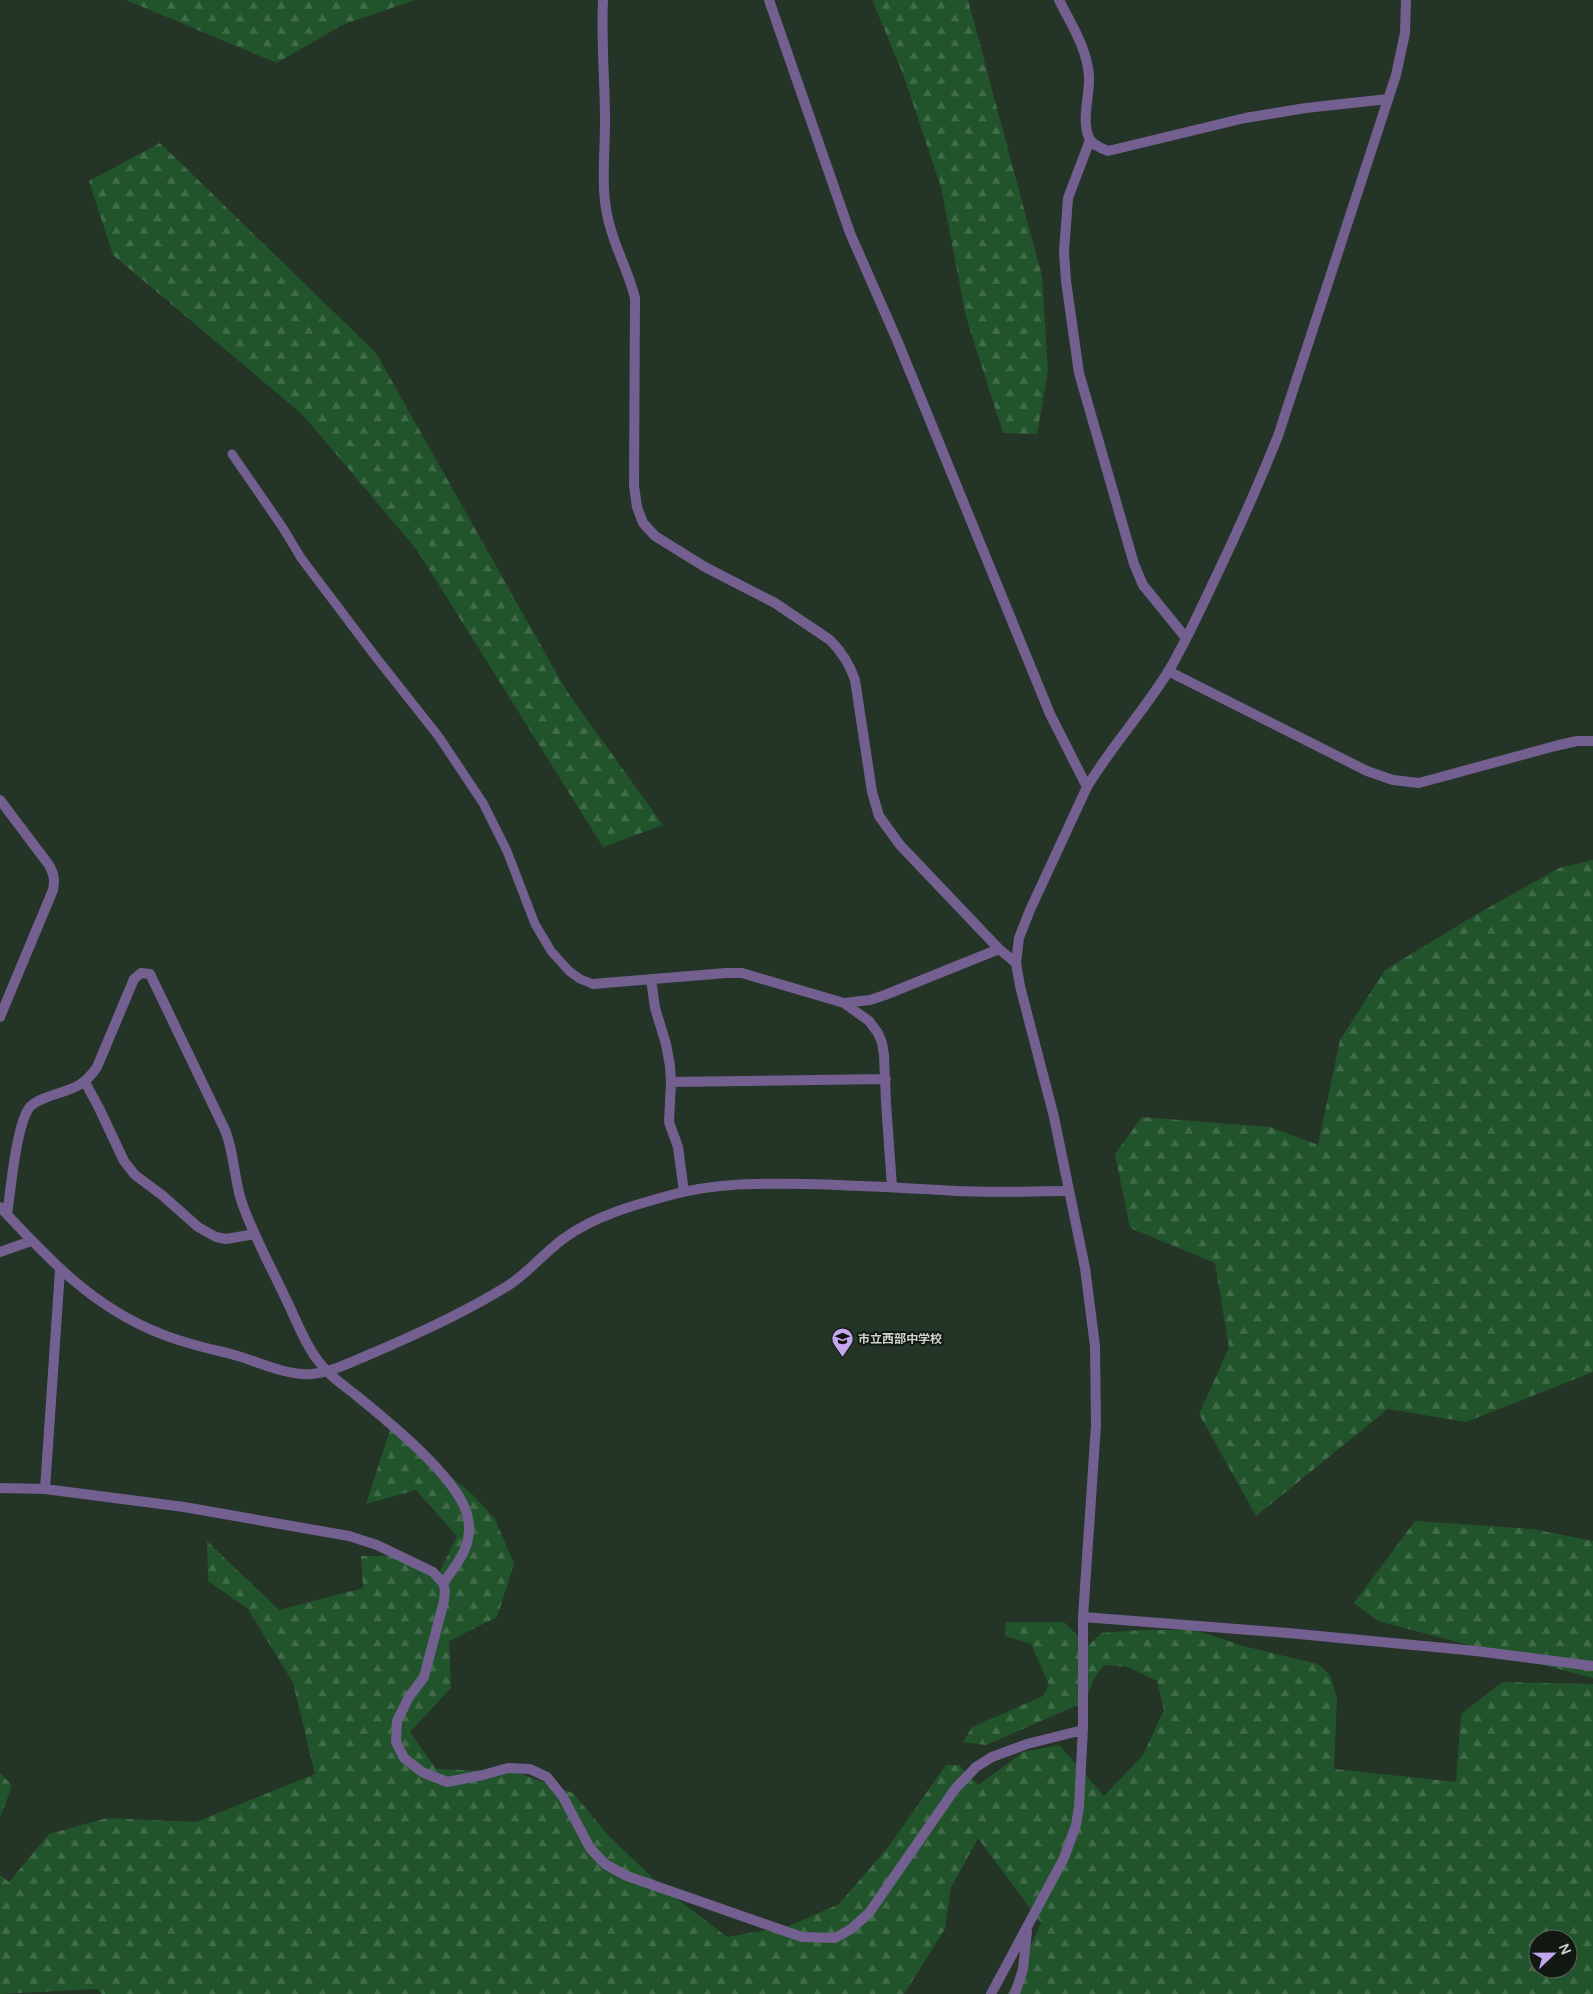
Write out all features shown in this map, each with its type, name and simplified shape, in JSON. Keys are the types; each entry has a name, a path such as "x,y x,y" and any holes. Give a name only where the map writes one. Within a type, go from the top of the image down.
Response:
{"street":[{"path":"603,0 601,38 605,123 606,213 611,232 630,278 635,298 634,486 636,506 643,523 655,536 705,567 774,603 830,640 837,647 851,669 854,680 872,792 879,816 900,845 1000,949 1016,963"},
{"path":"769,0 850,233 897,340 1050,714 1087,788"},
{"path":"1059,0 1082,45 1086,59 1089,74 1086,127 1090,140 1099,148 1108,151 1245,118 1306,108 1388,99"},
{"path":"991,1994 1064,1858 1076,1825 1079,1806 1083,1730 1083,1617 1096,1425 1097,1372 1085,1268 1054,1117 1020,986 1016,963 1019,938 1030,910 1087,788 1098,769 1143,710 1168,672 1186,638 1247,511 1278,436 1402,52 1406,0"},
{"path":"1090,140 1068,198 1064,252 1066,281 1079,373 1134,564 1143,585 1186,638"},
{"path":"1168,672 1367,771 1393,780 1419,783 1577,740 1593,741"},
{"path":"0,800 49,865 55,881 54,890 0,1017"},
{"path":"844,1003 870,1000 885,995 1000,949"},
{"path":"593,984 726,972 742,973 844,1003 869,1021 878,1033 884,1054 892,1187"},
{"path":"443,1583 456,1567 468,1544 470,1531 467,1513 462,1500 452,1484 386,1420 327,1372 310,1348 255,1234 241,1198 229,1140 150,974 141,973 134,979 97,1067 85,1082 38,1101 29,1107 21,1126 3,1211 60,1270 94,1298 134,1322 162,1334 291,1372 304,1374 327,1372 433,1326 512,1284 561,1240 590,1222 684,1192 714,1186 756,1183 959,1191 1069,1191"},
{"path":"651,979 655,1008 668,1059 671,1082 669,1122 678,1147 684,1192"},
{"path":"671,1082 886,1079"},
{"path":"85,1082 124,1162 135,1176 162,1195 198,1226 216,1237 226,1239 255,1234"},
{"path":"0,1252 30,1241"},
{"path":"45,1489 60,1270"},
{"path":"0,1488 45,1489 184,1506 349,1536 377,1545 433,1572 443,1583 445,1590 444,1601 424,1677 409,1697 397,1721 396,1742 404,1758 422,1772 447,1782 508,1768 530,1769 547,1777 557,1790 590,1848 605,1864 627,1876 802,1937 835,1938 851,1929 869,1914 955,1789 976,1767 992,1757 1027,1744 1083,1730"},
{"path":"1083,1617 1448,1648 1593,1666"},
{"path":"1015,1994 1023,1969 1028,1925"}],"lane":[{"path":"232,454 283,528 301,558 375,656 440,737 483,803 507,851 535,924 551,951 569,971 580,979 593,984"}],"green space":[{"path":"126,0 415,0 342,25 277,63"},
{"path":"872,0 968,0 1042,276 1048,371 1037,434 1003,433 966,317 941,187 903,74"},
{"path":"160,143 376,353 566,690 663,825 603,847 417,550 303,415 113,255 89,181"},
{"path":"1593,860 1593,1372 1466,1422 1388,1409 1256,1516 1199,1414 1229,1348 1215,1263 1130,1228 1115,1154 1142,1117 1270,1127 1318,1145 1340,1040 1385,970 1472,917 1559,868"},
{"path":"391,1427 473,1495 495,1519 514,1564 497,1617 449,1641 451,1688 410,1732 436,1769 516,1772 573,1793 608,1835 664,1889 727,1937 789,1926 839,1904 889,1846 946,1765 959,1765 978,1785 1023,1752 1059,1745 1104,1796 1143,1755 1164,1710 1157,1681 1128,1667 1104,1665 1094,1679 1085,1702 986,1745 963,1742 972,1727 1043,1696 1049,1685 1031,1644 1005,1636 1006,1622 1064,1622 1088,1646 1101,1633 1140,1630 1196,1630 1243,1646 1318,1664 1330,1675 1337,1698 1334,1769 1456,1782 1461,1714 1502,1682 1593,1684 1593,1994 1008,1994 1041,1923 978,1838 951,1888 945,1929 904,1994 102,1994 97,1989 0,1994 0,1875 9,1882 49,1834 107,1818 196,1822 315,1774 293,1683 248,1609 208,1581 207,1541 279,1610 363,1588 361,1556 394,1556 436,1580 457,1536 416,1490 366,1504"},
{"path":"1415,1521 1533,1529 1593,1541 1593,1678 1378,1621 1354,1603"},
{"path":"0,1772 12,1786 0,1817"}],"place":[{"name":"市立西部中学校","path":"842,1357"}]}
